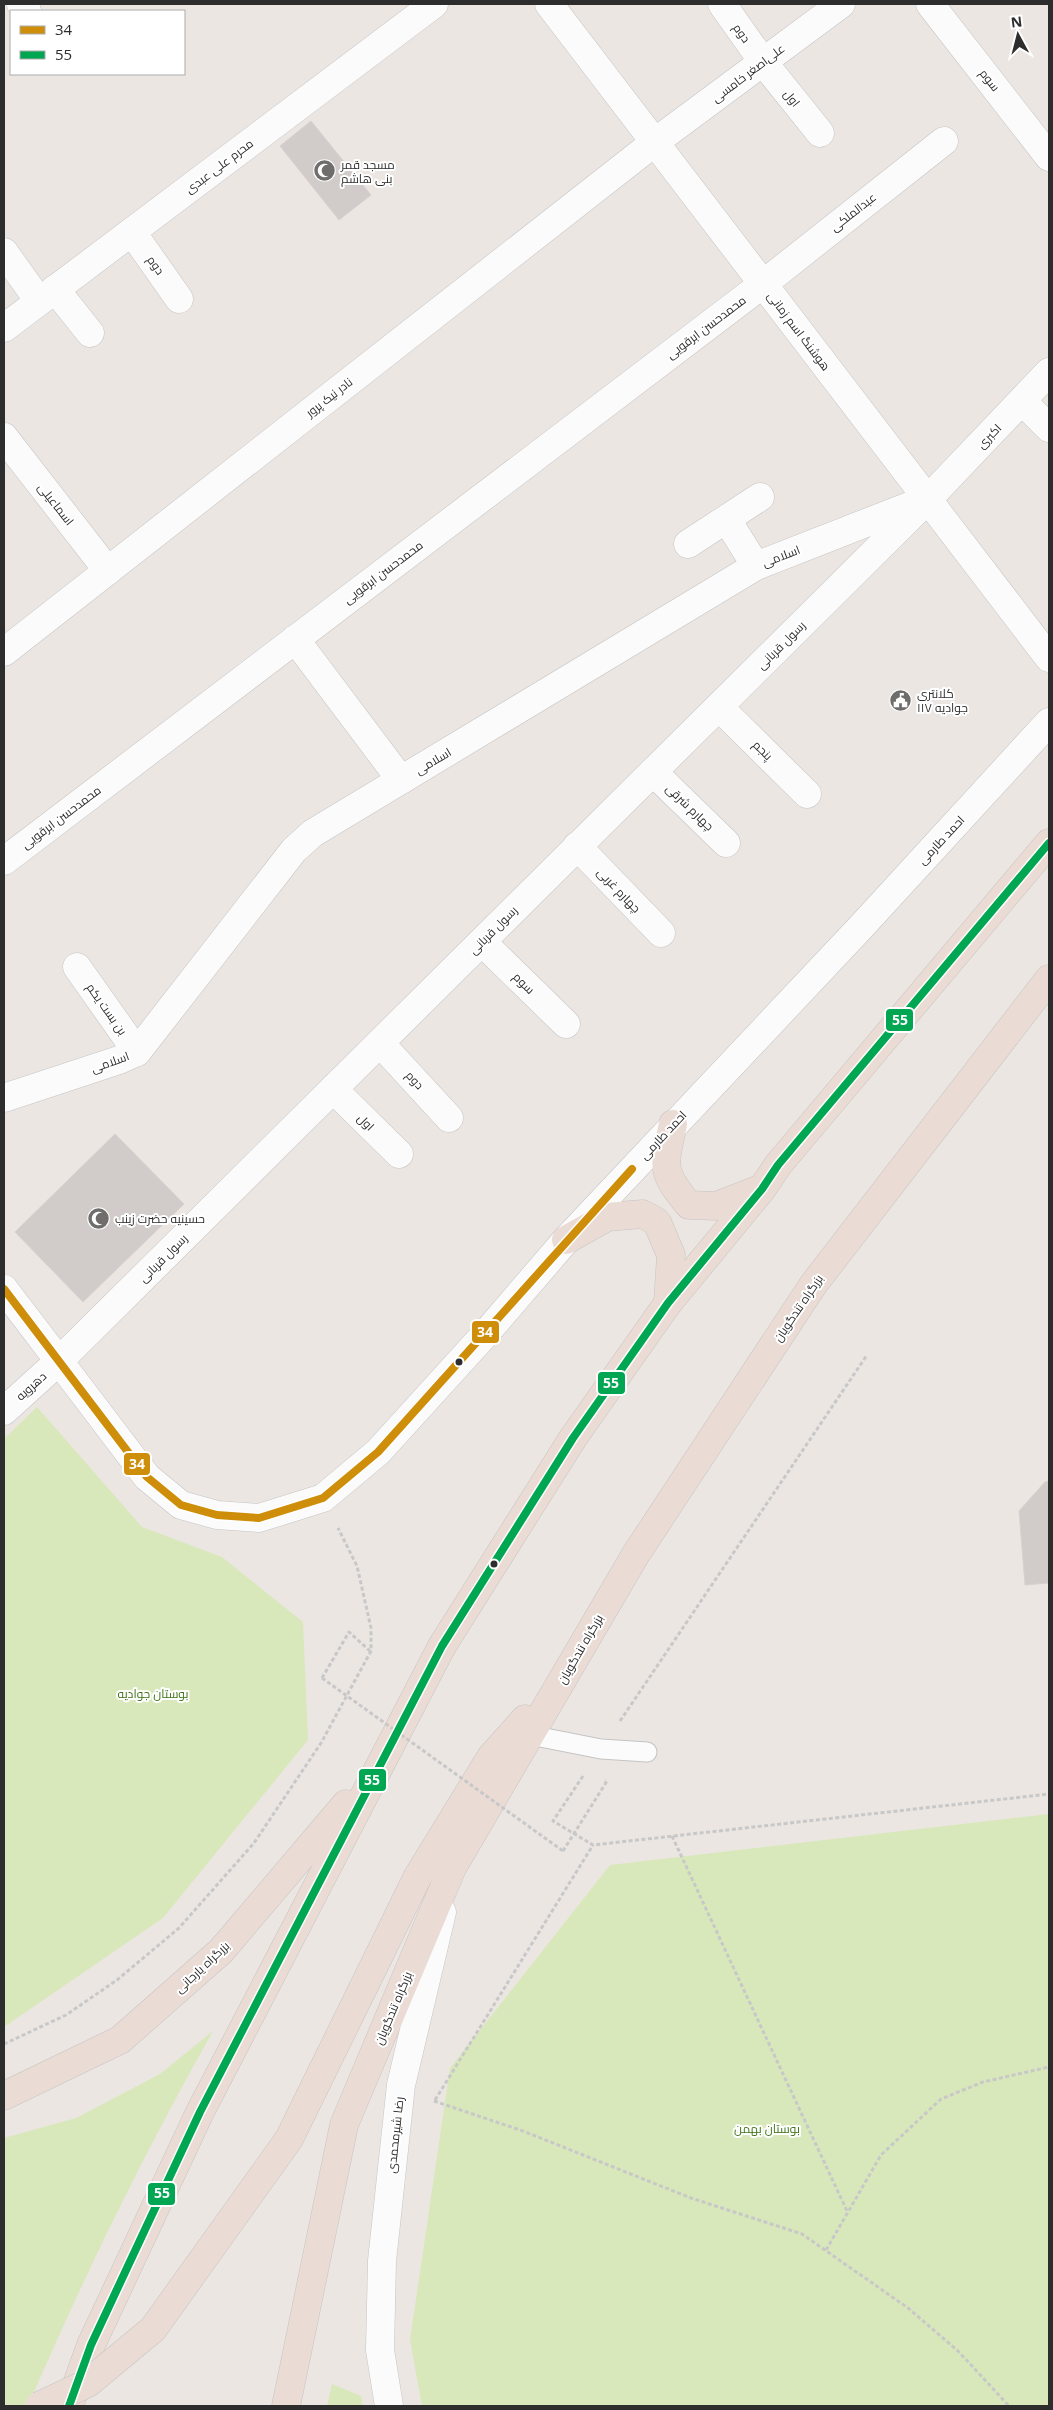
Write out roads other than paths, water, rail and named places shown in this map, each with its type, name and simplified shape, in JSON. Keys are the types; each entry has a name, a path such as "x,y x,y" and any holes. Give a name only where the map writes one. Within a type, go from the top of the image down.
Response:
{"highway":[{"path":"69,2406 91,2346 200,2112 442,1646 574,1438 668,1303 762,1189 785,1158 1049,842"},
{"name":"بزرگراه تندگویان","path":"286,2406 344,2125 452,1868 636,1554 812,1285 1049,979"},
{"path":"673,1124 665,1162 671,1184 689,1205 716,1206 762,1189"},
{"path":"566,1240 607,1217 644,1214 657,1222 671,1255 668,1303"},
{"path":"39,2406 88,2383 153,2329 289,2139 418,1876 491,1758 567,1672"},
{"name":"بزرگراه یارجانی","path":"4,2096 120,2040 221,1951 379,1765"}],"street":[{"name":"محرم علی عبدی","path":"4,328 434,4"},
{"name":"هوشنگ اسم زمانی","path":"549,4 1049,658"},
{"name":"دوم","path":"722,4 763,62"},
{"name":"علی‌اصغر خامسی","path":"655,142 841,4"},
{"name":"سوم","path":"930,4 1049,157"},
{"name":"اول","path":"763,62 820,133"},
{"name":"عبدالملکی","path":"763,284 944,141"},
{"name":"نادر نیک پرور","path":"4,652 655,142"},
{"name":"دوم","path":"132,232 180,299"},
{"path":"4,252 47,295 90,333"},
{"name":"محمدحسن ابرقویی","path":"4,860 763,284"},
{"name":"اکبری","path":"928,499 1049,372"},
{"path":"1022,400 1049,428"},
{"name":"اسماعیلی","path":"4,437 108,571"},
{"path":"688,544 760,497"},
{"name":"اسلامی","path":"4,1098 119,1060 137,1052 294,850 313,833 756,566 928,499"},
{"name":"رسول قربانی","path":"59,1361 928,499"},
{"path":"727,520 756,566"},
{"path":"295,639 401,780"},
{"name":"پنجم","path":"719,706 807,794"},
{"name":"احمد طارمی","path":"4,1289 147,1477 181,1505 218,1515 259,1518 322,1498 378,1452 487,1332 566,1240 673,1124 860,928 1049,722"},
{"name":"چهارم شرقی","path":"653,772 726,843"},
{"name":"چهارم غربی","path":"577,846 661,933"},
{"name":"سوم","path":"482,942 566,1024"},
{"name":"بن بست یکم","path":"77,967 137,1052"},
{"name":"دوم","path":"380,1043 449,1118"},
{"name":"اول","path":"333,1089 399,1154"},
{"name":"دهرویه","path":"4,1411 59,1361"},
{"name":"رضا شیرمحمدی","path":"389,2406 380,2350 382,2261 401,2085 452,1868"}],"lane":[{"path":"530,1734 602,1749 647,1752"}],"place":[{"name":"مسجد قمر بنی هاشم","path":"325,171"},
{"name":"کلانتری ۱۱۷ جوادیه","path":"901,700"},
{"name":"حسینیه حضرت زینب","path":"99,1218"}],"park label":[{"name":"بوستان جوادیه","path":"153,1693"},
{"name":"بوستان بهمن","path":"767,2128"}]}
